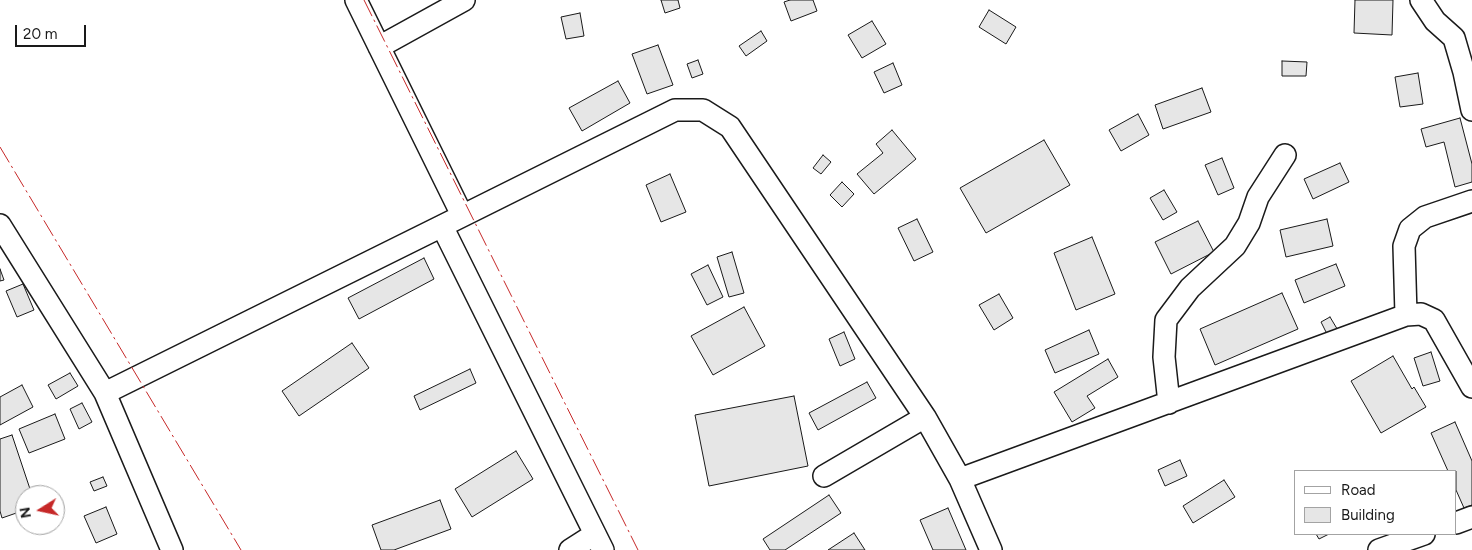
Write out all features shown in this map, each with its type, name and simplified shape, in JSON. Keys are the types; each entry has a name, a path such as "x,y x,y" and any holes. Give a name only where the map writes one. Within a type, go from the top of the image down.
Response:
{"street":[{"path":"356,0 462,215"},
{"path":"379,47 464,0"},
{"path":"1421,0 1435,21 1454,38 1472,110"},
{"path":"104,393 675,110 703,110 730,127 926,417 960,479 991,550"},
{"path":"1169,404 1164,357 1166,320 1190,288 1235,246 1250,223 1258,197 1285,155"},
{"path":"1406,315 1404,246 1410,229 1425,217 1472,201"},
{"path":"0,225 104,393 172,550"},
{"path":"442,226 599,542 570,550"},
{"path":"960,479 1169,404 1406,315 1421,314 1434,320 1472,387"},
{"path":"824,476 926,417"},
{"path":"1457,523 1472,517"},
{"path":"1379,550 1421,535"}],"building":[{"path":"661,0 678,0 680,8 665,13"},
{"path":"790,0 813,0 817,11 791,21 784,2"},
{"path":"1355,0 1393,0 1392,35 1354,33"},
{"path":"989,10 1016,27 1006,44 979,27"},
{"path":"580,13 584,36 566,39 561,17"},
{"path":"872,21 886,44 862,58 848,35"},
{"path":"761,31 767,41 746,56 739,46"},
{"path":"658,45 673,85 647,94 632,54"},
{"path":"698,60 703,74 692,78 687,64"},
{"path":"1282,61 1307,62 1306,76 1282,76"},
{"path":"893,63 902,85 884,93 874,72"},
{"path":"1418,73 1423,104 1400,107 1395,77"},
{"path":"618,81 630,103 582,131 569,108"},
{"path":"1202,88 1211,112 1163,129 1155,105"},
{"path":"1138,114 1149,135 1121,151 1109,130"},
{"path":"1460,118 1472,164 1472,182 1455,187 1444,142 1426,147 1421,129"},
{"path":"892,130 916,159 874,194 857,174 883,153 876,144"},
{"path":"1044,140 1070,185 986,233 960,188"},
{"path":"823,155 831,162 821,174 813,168"},
{"path":"1222,158 1234,188 1218,195 1205,165"},
{"path":"1340,163 1349,182 1313,199 1304,179"},
{"path":"670,174 686,212 661,222 646,185"},
{"path":"842,182 854,194 842,207 830,195"},
{"path":"1164,190 1177,212 1163,220 1150,198"},
{"path":"917,219 933,252 914,261 898,228"},
{"path":"1327,219 1333,246 1286,257 1280,230"},
{"path":"1198,221 1214,252 1171,274 1155,242"},
{"path":"1092,237 1115,294 1076,310 1054,253"},
{"path":"732,252 744,293 729,297 717,257"},
{"path":"424,258 434,279 359,319 348,298"},
{"path":"1336,264 1345,286 1304,303 1295,280"},
{"path":"708,265 723,297 707,305 691,274"},
{"path":"0,269 4,280 0,281"},
{"path":"23,284 34,310 17,317 6,291"},
{"path":"1282,293 1298,329 1215,365 1200,329"},
{"path":"999,294 1013,318 994,330 979,305"},
{"path":"744,307 765,346 713,375 691,336"},
{"path":"1330,317 1339,332 1329,338 1321,322"},
{"path":"1089,330 1099,354 1055,373 1045,350"},
{"path":"844,332 855,359 840,366 829,339"},
{"path":"352,343 369,368 299,416 282,391"},
{"path":"1431,352 1440,381 1423,386 1414,358"},
{"path":"1393,356 1412,389 1414,387 1426,407 1381,433 1351,381"},
{"path":"1108,359 1118,377 1087,396 1095,408 1072,422 1054,392"},
{"path":"470,369 476,383 420,410 414,396"},
{"path":"70,373 78,386 56,399 48,385"},
{"path":"867,382 876,398 818,430 809,413"},
{"path":"22,385 33,407 0,425 0,397"},
{"path":"794,396 808,466 709,486 695,415"},
{"path":"82,403 92,422 79,429 70,409"},
{"path":"55,414 65,439 29,453 19,429"},
{"path":"1455,422 1472,461 1472,505 1464,508 1457,492 1457,470 1448,470 1431,433"},
{"path":"12,435 29,485 15,485 15,513 2,518 0,511 0,439"},
{"path":"516,451 533,479 472,517 455,489"},
{"path":"1180,460 1187,476 1165,486 1158,470"},
{"path":"103,477 107,486 94,491 90,482"},
{"path":"1224,480 1235,497 1193,523 1183,506"},
{"path":"829,495 841,513 785,550 770,550 763,539"},
{"path":"440,500 451,529 394,550 381,550 372,525"},
{"path":"106,507 117,534 96,543 84,516"},
{"path":"948,508 966,550 933,550 920,520"},
{"path":"854,533 865,550 828,550"},
{"path":"1317,535 1327,535 1319,539"}],"power":[{"path":"364,0 638,550"},
{"path":"0,147 241,550"}]}
